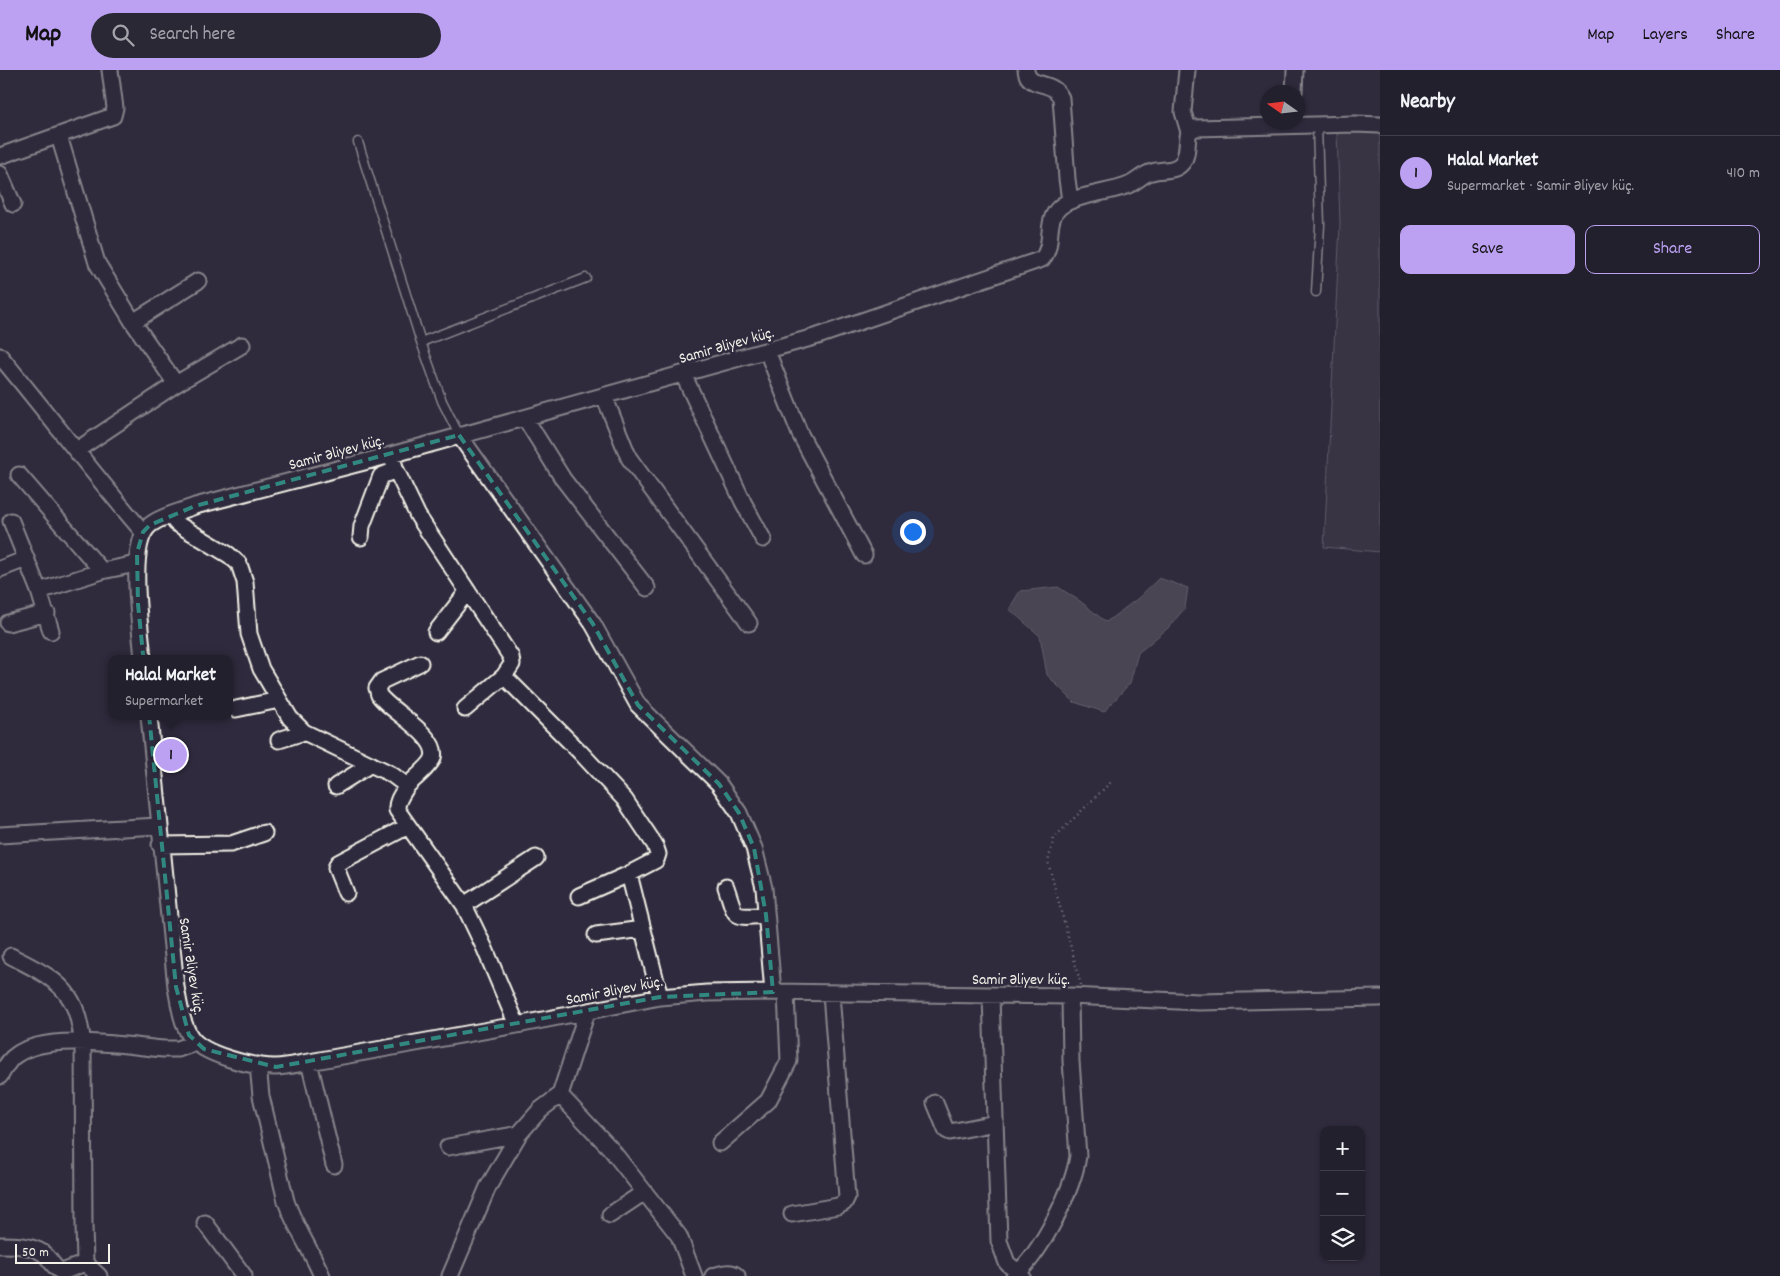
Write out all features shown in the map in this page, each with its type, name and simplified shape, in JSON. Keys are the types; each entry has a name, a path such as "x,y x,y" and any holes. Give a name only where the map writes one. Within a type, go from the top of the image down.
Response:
{"street":[{"path":"0,156 113,116 115,108 110,70"},
{"path":"1026,70 1026,75 1031,81 1053,87 1058,91 1061,98 1066,179 1070,201 1126,186 1144,175 1174,169 1181,165 1185,160 1189,132 1183,112 1187,70"},
{"path":"1294,85 1295,70"},
{"path":"1189,132 1196,128 1204,127 1260,125"},
{"path":"1305,125 1380,125"},
{"path":"59,136 97,263 133,322 176,384"},
{"path":"0,174 13,204"},
{"name":"Samir Əliyev küç.","path":"144,532 150,524 195,506 392,455 766,350 844,327 1042,259 1047,254 1054,215 1060,207 1070,201"},
{"path":"133,322 198,281"},
{"path":"77,450 176,384 242,345"},
{"path":"766,350 800,434 864,555"},
{"path":"0,356 110,493 144,532 140,539 136,564 143,655"},
{"path":"683,374 743,502 763,540"},
{"path":"604,396 629,458 679,524 749,623"},
{"path":"525,418 563,479 647,588"},
{"path":"459,435 593,624 638,705 719,784 739,813 754,848 764,888 766,915 789,1061 768,1101 720,1143"},
{"path":"392,455 396,470 418,516 511,657 512,664 504,676 465,709"},
{"path":"361,537 362,526 381,476 396,470"},
{"path":"19,475 102,571"},
{"path":"171,516 176,523 229,554 239,564 245,582 249,634 261,669 290,718 304,732 391,774 407,786"},
{"path":"11,521 47,613 51,631"},
{"path":"0,569 26,559"},
{"path":"39,592 102,571 136,564"},
{"path":"436,632 467,592"},
{"path":"8,623 47,613"},
{"path":"420,663 382,681 377,688 380,696 417,727 429,741 434,753 433,760 407,786 400,797 397,810 464,905 485,948 517,1025"},
{"path":"504,676 625,800 655,845 658,854 656,860 579,896"},
{"path":"236,709 279,700"},
{"name":"Samir Əliyev küç.","path":"148,720 176,987 184,1024 195,1043 222,1056 258,1066 276,1067 309,1062 660,997 707,994 1076,996 1199,1002 1380,998"},
{"path":"279,740 304,732"},
{"path":"336,786 371,764"},
{"path":"0,835 158,826"},
{"path":"346,893 336,868 338,863 408,826"},
{"path":"160,846 231,844 264,833"},
{"path":"464,905 536,858"},
{"path":"629,874 660,997"},
{"path":"726,887 736,914 740,917 766,915"},
{"path":"596,935 642,929"},
{"path":"11,956 50,977 69,996 77,1013 83,1042 85,1263 99,1276"},
{"path":"792,1214 838,1206 844,1203 847,1197 831,994"},
{"path":"992,996 999,1241 1007,1262 1018,1275 1052,1226 1077,1168 1078,1156 1071,1061 1076,996"},
{"path":"450,1276 488,1187 518,1134 540,1110 560,1096 586,1012"},
{"path":"0,1076 4,1056 17,1054 31,1047 83,1042 178,1049 195,1043"},
{"path":"309,1062 334,1165"},
{"path":"258,1066 261,1096 286,1201 292,1217 322,1276"},
{"path":"560,1096 610,1148 679,1236 694,1276"},
{"path":"935,1103 946,1130 950,1132 995,1123"},
{"path":"448,1147 518,1134"},
{"path":"610,1215 643,1192"},
{"path":"205,1223 244,1276"},
{"path":"0,1245 13,1244 33,1248 43,1253 55,1269 62,1272 85,1263"},
{"path":"713,1276 727,1272 737,1276"}],"lane":[{"path":"1316,292 1320,225 1317,126"},
{"path":"358,142 421,342 442,401 459,435"},
{"path":"421,342 586,278"}],"path":[{"path":"1076,996 1078,971 1048,862 1054,838 1111,782"}],"highlighted area":[{"path":"459,435 593,624 638,705 719,784 739,813 754,848 766,915 773,992 660,997 276,1067 204,1049 189,1035 176,987 138,604 137,553 143,532 150,525 195,506"}],"shaded area":[{"path":"1337,132 1380,133 1380,552 1324,547 1340,224"},
{"path":"1159,578 1188,588 1185,608 1168,628 1138,653 1130,683 1104,712 1074,702 1047,675 1040,636 1009,609 1020,591 1058,587 1080,601 1106,622 1137,599"}],"place":[{"name":"Halal Market","path":"171,755"}]}
